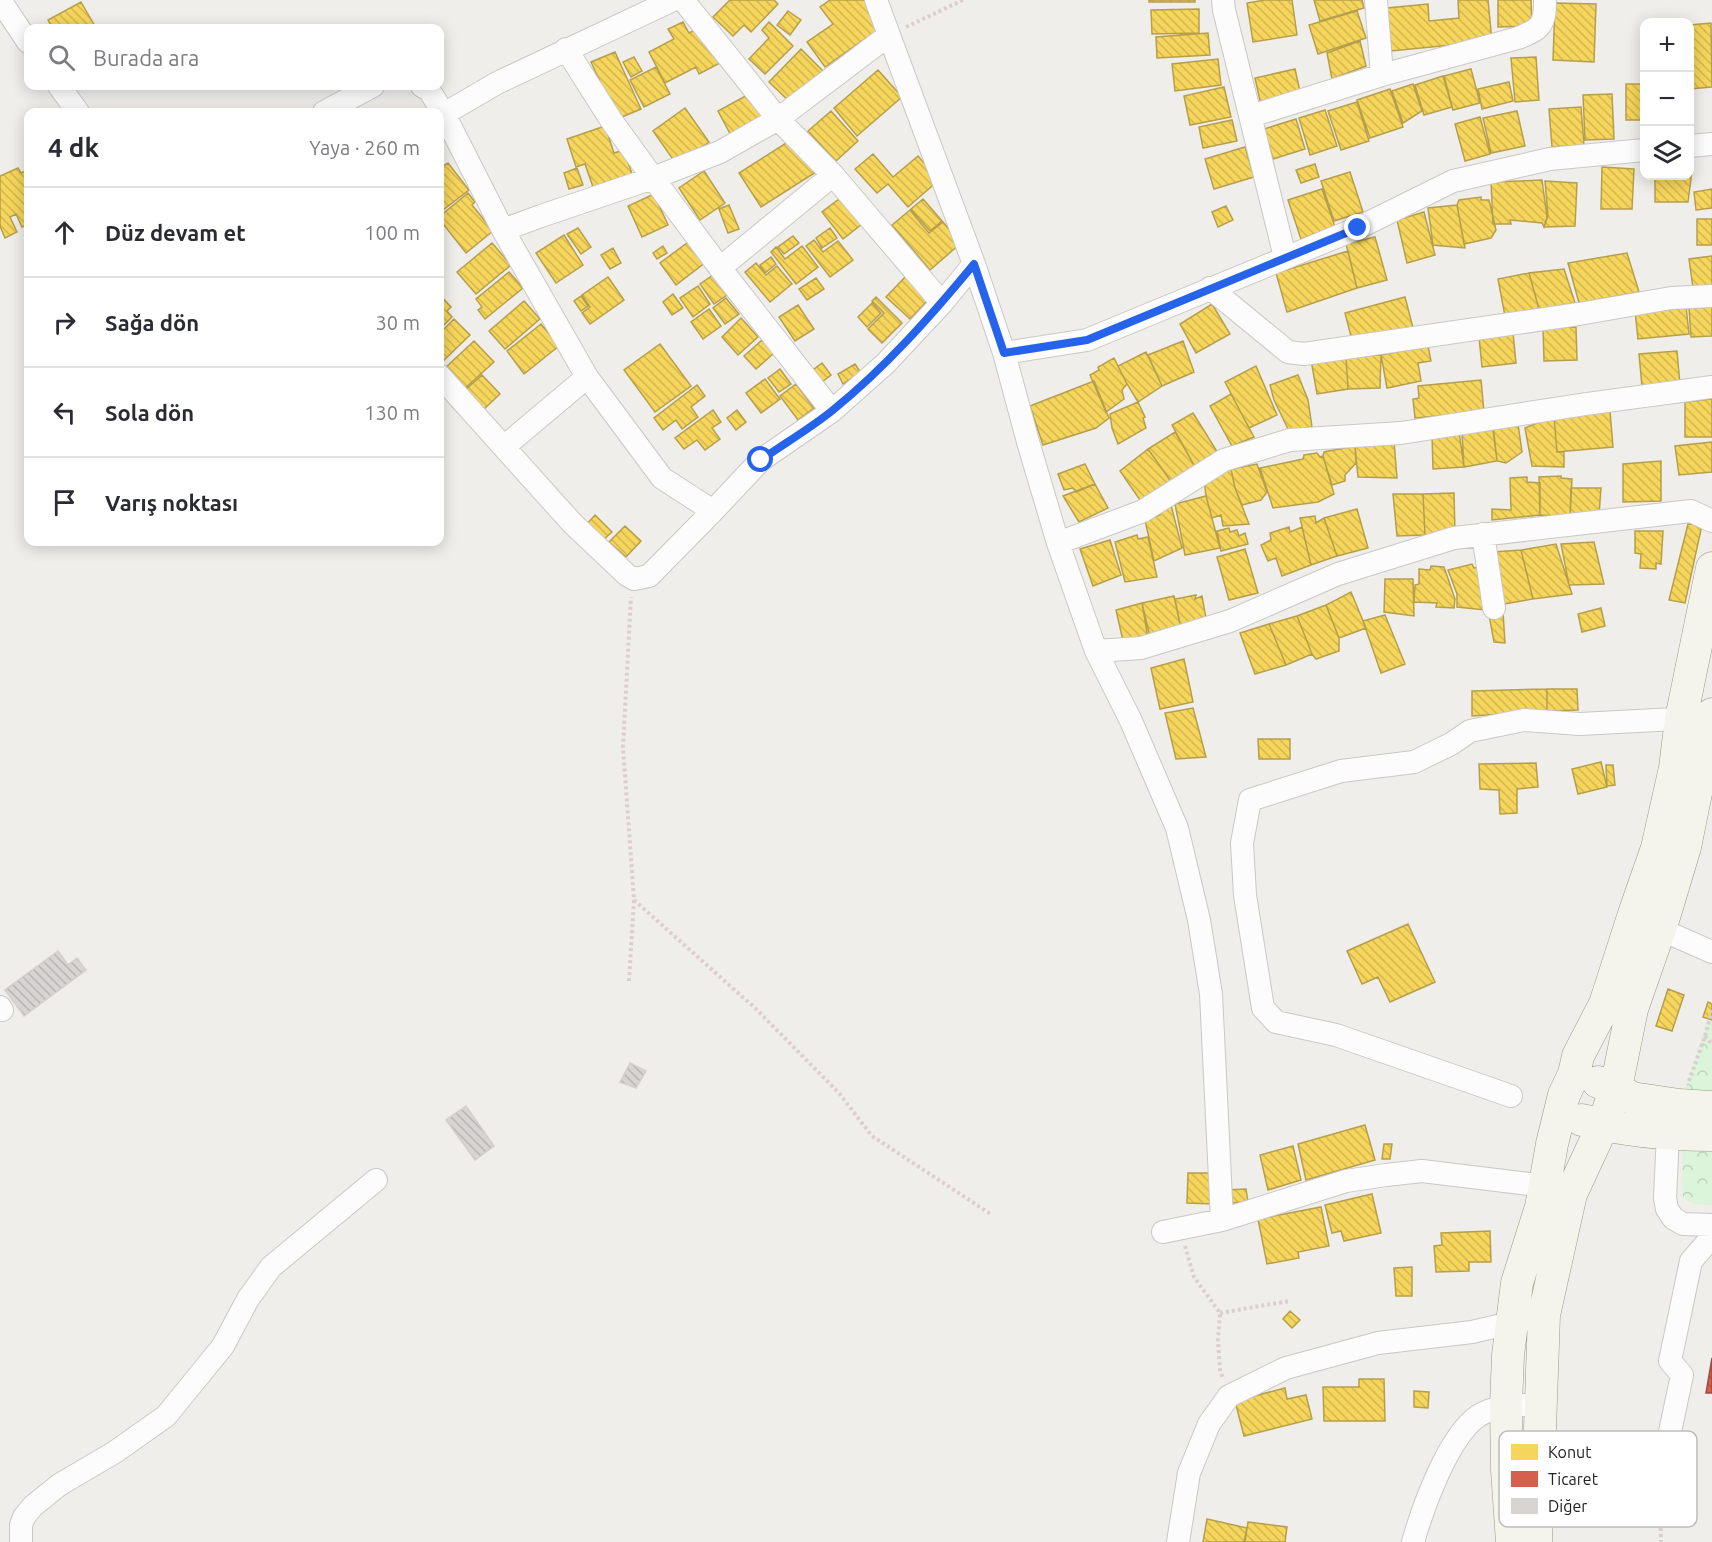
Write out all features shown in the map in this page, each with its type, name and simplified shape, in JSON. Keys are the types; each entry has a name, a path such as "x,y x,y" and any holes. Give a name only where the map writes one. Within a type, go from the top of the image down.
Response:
{"main road":[{"path":"1540,1431 1544,1315 1571,1194 1603,1125 1616,1088 1632,1009 1657,848 1675,768 1681,718 1712,568"},
{"path":"1506,1431 1506,1406 1517,1283 1541,1207 1564,1095 1574,1074 1578,1056 1685,847 1712,716"},
{"path":"1574,1074 1616,1088 1673,1120 1712,1135"},
{"path":"1559,1115 1603,1125 1673,1120 1712,1107"},
{"path":"1511,1527 1512,1542"},
{"path":"1536,1542 1537,1527"}],"street":[{"path":"0,0 24,36"},
{"path":"444,116 497,83 673,0"},
{"path":"683,0 777,119 833,175 942,303"},
{"path":"876,0 974,264 1004,353 1058,543 1096,651 1131,721 1177,828 1200,920 1211,994 1222,1220"},
{"path":"1223,0 1285,257"},
{"path":"1376,0 1382,75"},
{"path":"1251,116 1454,54 1496,45 1536,31 1545,18 1545,0"},
{"path":"503,230 653,178 720,152 777,119 889,35"},
{"path":"566,49 611,120 653,178 832,411"},
{"path":"62,90 75,108"},
{"path":"332,108 365,90"},
{"path":"429,90 438,108"},
{"path":"444,121 503,230 588,377 662,478 713,511"},
{"path":"1694,146 1712,144"},
{"path":"1004,353 1087,340 1358,228 1453,182 1550,159 1640,150"},
{"path":"720,268 833,175"},
{"path":"444,380 572,523 627,575 634,579 649,576 761,460 832,411 886,363 942,303 974,264"},
{"path":"1210,288 1288,352 1304,354 1579,315 1671,298 1712,296"},
{"path":"505,446 588,377"},
{"path":"1058,543 1143,511 1224,460 1290,440 1401,433 1712,387"},
{"path":"1096,651 1141,648 1196,632 1230,621 1338,574 1454,538 1691,511 1712,521"},
{"path":"1483,534 1494,608"},
{"path":"1511,1096 1335,1035 1276,1023 1263,1008 1245,895 1242,843 1250,800 1341,771 1413,762 1451,744 1470,731 1524,720 1580,724 1712,716"},
{"path":"1646,923 1712,952"},
{"path":"1673,1120 1665,1198 1666,1209 1673,1218 1683,1224 1712,1225"},
{"path":"1171,1230 1222,1220 1346,1181 1422,1171 1545,1186"},
{"path":"21,1542 21,1525 33,1506 59,1485 122,1448 166,1416 223,1346 248,1299 272,1267 376,1180"},
{"path":"1670,1431 1682,1375 1670,1361 1691,1261 1712,1237"},
{"path":"1178,1542 1189,1473 1209,1424 1229,1396 1286,1368 1378,1344 1472,1332 1544,1315"},
{"path":"1413,1542 1424,1506 1450,1449 1479,1416 1506,1406 1541,1405"}],"path":[{"path":"889,35 963,0"},
{"path":"629,981 634,900 623,747 629,610 634,579"},
{"path":"634,900 755,1008 839,1093 872,1136 992,1215"},
{"path":"1673,1120 1705,1036 1712,1010"},
{"path":"1705,1036 1712,1044"},
{"path":"1171,1230 1194,1277 1220,1313 1220,1370 1229,1396"},
{"path":"1220,1313 1289,1301"},
{"path":"1661,1527 1661,1542"}],"green space":[{"path":"1712,1007 1712,1092 1685,1090"},
{"path":"1682,1147 1712,1147 1712,1205 1692,1203 1683,1196"}],"building: Konut":[{"path":"730,0 774,0 778,4 751,32 744,25 733,36 713,17"},
{"path":"830,0 871,0 886,33 865,39 825,67 807,42 833,24 820,7"},
{"path":"1149,0 1195,0 1195,2 1149,2"},
{"path":"1292,0 1297,35 1253,42 1247,3"},
{"path":"1314,0 1362,0 1364,8 1320,21"},
{"path":"1458,0 1488,0 1492,41 1391,51 1387,8 1428,4 1429,21 1459,18"},
{"path":"1498,0 1531,0 1532,26 1498,27"},
{"path":"81,2 94,24 50,24 48,20"},
{"path":"1555,3 1596,4 1594,62 1553,60"},
{"path":"1199,9 1199,33 1152,34 1151,10"},
{"path":"788,11 801,20 790,35 777,25"},
{"path":"1357,11 1366,38 1318,54 1309,25"},
{"path":"683,22 689,33 701,27 720,63 699,74 696,67 665,83 649,52 674,39 668,29"},
{"path":"769,22 793,46 765,74 749,59 769,38 762,30"},
{"path":"1711,23 1712,87 1694,89 1694,25"},
{"path":"1208,33 1210,55 1157,58 1156,37"},
{"path":"1360,41 1366,66 1332,79 1327,53"},
{"path":"801,49 825,73 793,105 769,82"},
{"path":"615,52 641,109 617,119 591,62"},
{"path":"634,57 642,71 631,77 623,62"},
{"path":"1536,57 1539,100 1515,102 1511,58"},
{"path":"1218,59 1221,85 1175,91 1172,64"},
{"path":"656,67 670,94 644,107 630,80"},
{"path":"1295,69 1301,96 1261,105 1255,78"},
{"path":"1471,69 1480,103 1453,110 1444,76"},
{"path":"878,70 902,97 857,136 834,108"},
{"path":"1443,76 1452,107 1424,115 1415,85"},
{"path":"1509,82 1513,101 1482,109 1478,89"},
{"path":"1413,84 1422,111 1403,123 1392,91"},
{"path":"1626,84 1640,84 1640,120 1626,120"},
{"path":"1224,87 1231,117 1190,125 1184,96"},
{"path":"1390,89 1403,127 1370,138 1357,100"},
{"path":"751,93 767,123 734,141 718,111"},
{"path":"1612,94 1614,139 1585,140 1583,95"},
{"path":"1357,102 1369,141 1341,150 1328,111"},
{"path":"1581,107 1584,145 1552,147 1549,109"},
{"path":"685,108 709,142 677,165 653,131"},
{"path":"1325,110 1337,146 1310,155 1299,118"},
{"path":"831,111 858,141 836,161 808,131"},
{"path":"1517,111 1525,146 1491,153 1483,118"},
{"path":"1480,117 1490,154 1465,161 1455,124"},
{"path":"1296,119 1305,149 1273,159 1264,129"},
{"path":"1232,120 1237,141 1203,148 1199,127"},
{"path":"605,126 614,153 624,150 632,174 593,187 585,164 576,167 567,139"},
{"path":"794,138 816,172 761,207 739,173"},
{"path":"1245,147 1254,177 1214,189 1205,159"},
{"path":"873,154 893,177 918,156 939,180 908,207 888,184 877,193 855,169"},
{"path":"448,163 469,190 444,209 444,166"},
{"path":"1315,164 1319,177 1301,183 1296,170"},
{"path":"1602,167 1634,169 1632,209 1601,209"},
{"path":"18,168 21,173 24,172 24,226 22,227 16,214 10,217 17,232 5,238 0,226 0,176"},
{"path":"577,168 583,185 569,189 564,173"},
{"path":"704,171 725,203 700,220 679,188"},
{"path":"1350,172 1363,212 1334,221 1321,181"},
{"path":"1542,180 1547,217 1544,227 1542,223 1510,220 1511,224 1493,224 1491,182"},
{"path":"1655,180 1691,180 1688,202 1655,202"},
{"path":"1545,181 1577,183 1575,226 1544,227 1548,216"},
{"path":"1322,189 1335,227 1301,239 1288,200"},
{"path":"1712,189 1712,208 1696,210 1694,192"},
{"path":"468,193 475,202 472,205 493,231 466,253 444,225 444,213"},
{"path":"847,193 867,220 843,239 822,212"},
{"path":"654,194 668,225 642,237 628,206"},
{"path":"1481,197 1481,200 1489,200 1496,230 1491,238 1464,244 1457,205 1459,200"},
{"path":"923,199 942,221 930,231 911,209"},
{"path":"729,205 739,229 728,233 719,209"},
{"path":"1457,205 1465,248 1433,245 1428,208"},
{"path":"1226,206 1233,220 1218,227 1212,212"},
{"path":"910,210 929,233 943,222 961,243 930,270 892,225"},
{"path":"1424,212 1435,255 1407,263 1397,220"},
{"path":"1697,219 1712,219 1712,245 1697,245"},
{"path":"578,228 591,247 581,254 567,234"},
{"path":"830,228 837,238 822,248 816,238"},
{"path":"564,235 583,265 556,283 536,253"},
{"path":"793,236 799,243 784,254 778,247"},
{"path":"1375,237 1387,280 1357,288 1346,244"},
{"path":"691,240 706,262 676,285 660,263"},
{"path":"814,240 823,252 838,241 853,260 830,277 806,246"},
{"path":"492,243 511,265 476,294 457,272"},
{"path":"663,246 667,253 657,259 653,253"},
{"path":"802,246 818,267 796,284 771,252 776,247 785,259"},
{"path":"613,248 621,263 610,269 601,255"},
{"path":"1348,251 1357,288 1287,312 1276,273"},
{"path":"1627,253 1639,292 1579,303 1568,263"},
{"path":"1712,256 1712,286 1693,288 1689,259"},
{"path":"771,257 776,264 765,273 760,265"},
{"path":"756,263 766,275 777,266 792,284 770,302 745,272"},
{"path":"1564,269 1575,303 1539,309 1529,273"},
{"path":"509,272 523,288 485,319 478,310 482,307 476,299"},
{"path":"1529,273 1539,309 1505,316 1498,279"},
{"path":"908,274 932,296 910,319 886,297"},
{"path":"713,275 727,295 714,304 700,284"},
{"path":"608,277 624,300 590,324 582,313 590,307 582,295"},
{"path":"816,278 824,289 807,300 799,289"},
{"path":"698,286 710,304 693,317 680,298"},
{"path":"673,294 683,308 672,315 663,302"},
{"path":"581,296 588,306 581,311 574,301"},
{"path":"876,297 902,323 882,343 868,329 884,313 872,301"},
{"path":"1405,297 1413,328 1353,344 1345,313"},
{"path":"726,298 739,314 725,324 713,308"},
{"path":"444,299 451,307 447,311 452,317 444,325"},
{"path":"524,301 540,319 505,349 489,331"},
{"path":"872,303 881,313 867,327 858,317"},
{"path":"1212,304 1230,334 1196,353 1180,324"},
{"path":"798,305 814,329 795,341 779,317"},
{"path":"1686,306 1689,334 1638,339 1635,311"},
{"path":"1712,307 1712,336 1691,337 1689,308"},
{"path":"709,309 721,326 703,339 691,322"},
{"path":"741,318 758,337 738,355 722,337"},
{"path":"454,319 470,335 444,360 444,329"},
{"path":"541,324 559,346 524,374 507,351"},
{"path":"1576,327 1577,360 1544,361 1543,328"},
{"path":"1513,333 1516,363 1482,367 1479,337"},
{"path":"762,340 774,353 756,369 744,356"},
{"path":"474,341 494,362 463,390 444,369"},
{"path":"1183,341 1194,372 1162,386 1148,355"},
{"path":"660,344 691,386 655,412 624,370"},
{"path":"1428,346 1431,361 1418,363 1421,381 1387,388 1381,355"},
{"path":"1677,351 1680,385 1642,387 1639,354"},
{"path":"1146,352 1162,386 1138,402 1118,366"},
{"path":"1381,355 1380,388 1348,389 1346,356"},
{"path":"1346,356 1348,389 1317,394 1311,360"},
{"path":"1114,358 1127,384 1122,390 1124,399 1106,412 1090,375 1099,370 1098,367"},
{"path":"822,363 831,375 822,382 813,370"},
{"path":"855,364 861,373 843,384 838,374"},
{"path":"1256,366 1277,415 1249,428 1225,382"},
{"path":"780,369 791,384 779,392 768,378"},
{"path":"482,375 500,394 482,411 464,391"},
{"path":"1298,375 1308,400 1312,427 1289,431 1274,400 1270,385"},
{"path":"765,379 780,399 761,413 746,393"},
{"path":"1481,380 1484,412 1415,418 1413,399 1419,398 1418,386"},
{"path":"1094,381 1109,418 1096,428 1043,445 1030,406"},
{"path":"796,384 814,408 798,420 780,396"},
{"path":"697,385 705,396 691,407 698,417 682,429 676,420 663,430 654,418"},
{"path":"1231,394 1254,437 1232,446 1210,406"},
{"path":"1712,399 1712,437 1685,437 1685,402"},
{"path":"1138,402 1145,417 1143,418 1146,428 1118,444 1110,414"},
{"path":"713,410 721,422 712,428 720,439 705,450 697,440 684,449 675,438"},
{"path":"737,410 746,422 736,430 727,418"},
{"path":"1610,411 1613,447 1557,452 1554,416"},
{"path":"1193,413 1218,453 1195,467 1172,425"},
{"path":"1554,416 1557,452 1564,452 1564,467 1532,466 1525,428"},
{"path":"1518,424 1522,452 1506,463 1497,461 1493,425"},
{"path":"1493,430 1497,461 1464,467 1462,433"},
{"path":"1175,432 1195,467 1172,483 1148,449"},
{"path":"1459,432 1464,467 1433,469 1432,435"},
{"path":"1394,441 1397,478 1358,477 1355,446"},
{"path":"1712,442 1712,472 1679,475 1675,446"},
{"path":"1355,446 1356,463 1345,475 1345,481 1332,485 1323,456 1324,452"},
{"path":"1148,449 1172,483 1142,503 1120,471"},
{"path":"1317,453 1320,457 1323,456 1334,494 1318,502 1273,508 1260,468 1303,459 1304,455"},
{"path":"1661,461 1661,501 1623,502 1623,464"},
{"path":"1085,464 1095,484 1076,492 1073,488 1064,490 1058,474"},
{"path":"1257,464 1267,492 1261,500 1242,505 1231,469"},
{"path":"1231,469 1235,488 1249,524 1223,526 1221,515 1212,518 1204,479"},
{"path":"1561,476 1561,478 1572,479 1570,517 1540,515 1539,477"},
{"path":"1527,477 1527,482 1540,483 1540,515 1492,520 1492,509 1511,510 1510,478"},
{"path":"1095,484 1108,508 1079,522 1063,496"},
{"path":"1571,488 1601,488 1599,515 1570,517"},
{"path":"1454,493 1455,533 1425,535 1423,494"},
{"path":"1393,494 1423,494 1425,535 1397,536"},
{"path":"1206,496 1220,548 1185,555 1175,504"},
{"path":"1171,505 1182,548 1154,561 1145,520 1160,515 1161,507"},
{"path":"1357,509 1368,548 1337,556 1324,518"},
{"path":"595,515 612,532 603,540 587,524"},
{"path":"1315,516 1316,523 1324,518 1337,556 1311,565 1300,518"},
{"path":"1688,524 1702,525 1685,603 1669,600"},
{"path":"625,526 641,541 626,557 609,542"},
{"path":"1289,527 1290,532 1302,527 1311,565 1282,576 1276,558 1268,561 1261,545 1271,540 1270,533"},
{"path":"1229,528 1230,532 1237,530 1239,536 1245,533 1248,544 1221,551 1217,531"},
{"path":"1635,531 1663,531 1661,564 1656,563 1656,569 1640,568 1641,554 1635,553"},
{"path":"1137,535 1138,539 1148,537 1157,577 1125,582 1115,542"},
{"path":"1110,540 1121,575 1093,586 1080,549"},
{"path":"1594,542 1604,584 1569,585 1561,544"},
{"path":"1556,544 1572,594 1533,599 1521,550"},
{"path":"1245,549 1258,593 1229,600 1217,557"},
{"path":"1521,550 1533,599 1498,605 1493,552"},
{"path":"1472,564 1474,568 1483,567 1485,610 1457,607 1457,594 1448,570"},
{"path":"1431,566 1444,567 1455,599 1454,608 1436,607 1437,603 1414,602 1415,585 1419,584 1419,569 1430,570"},
{"path":"1385,579 1413,579 1414,616 1384,612"},
{"path":"1351,592 1366,628 1339,638 1326,605"},
{"path":"1196,595 1195,599 1202,596 1207,624 1181,629 1175,599"},
{"path":"1174,596 1181,629 1150,637 1142,603"},
{"path":"1142,603 1148,638 1123,641 1116,610"},
{"path":"1326,605 1339,638 1339,651 1316,659 1297,616"},
{"path":"1601,608 1605,626 1582,632 1578,614"},
{"path":"1503,612 1505,643 1494,642 1489,615"},
{"path":"1385,615 1405,664 1381,673 1363,621"},
{"path":"1297,616 1312,654 1286,665 1269,624"},
{"path":"1269,624 1286,665 1255,674 1240,633"},
{"path":"1184,659 1193,702 1160,709 1151,668"},
{"path":"1547,689 1547,711 1472,716 1472,691"},
{"path":"1547,689 1577,689 1578,710 1547,711"},
{"path":"1193,708 1206,757 1176,759 1165,713"},
{"path":"1258,739 1290,739 1290,759 1259,759"},
{"path":"1601,762 1607,787 1578,794 1572,769"},
{"path":"1536,763 1538,787 1517,789 1517,813 1500,814 1499,790 1480,789 1479,764"},
{"path":"1606,765 1613,765 1615,785 1607,786"},
{"path":"1408,924 1435,982 1390,1002 1378,977 1362,984 1347,951"},
{"path":"1668,989 1684,995 1672,1031 1656,1026"},
{"path":"1708,1002 1712,1004 1712,1020 1703,1017"},
{"path":"1365,1125 1375,1160 1306,1180 1298,1144"},
{"path":"1384,1144 1392,1144 1390,1159 1382,1159"},
{"path":"1293,1146 1301,1180 1268,1190 1260,1155"},
{"path":"1188,1173 1214,1173 1213,1204 1187,1203"},
{"path":"1246,1189 1248,1202 1227,1203 1226,1190"},
{"path":"1372,1194 1381,1233 1344,1241 1341,1231 1332,1233 1325,1205"},
{"path":"1321,1207 1329,1246 1298,1252 1299,1258 1267,1264 1258,1219"},
{"path":"1490,1231 1491,1262 1469,1262 1469,1271 1436,1272 1434,1246 1442,1245 1441,1233"},
{"path":"1412,1267 1412,1296 1396,1296 1394,1268"},
{"path":"1290,1311 1300,1320 1292,1328 1283,1319"},
{"path":"1359,1379 1384,1379 1385,1421 1324,1421 1323,1387 1359,1387"},
{"path":"1285,1388 1287,1399 1306,1395 1312,1419 1244,1436 1235,1401"},
{"path":"1414,1391 1429,1392 1428,1408 1414,1407"},
{"path":"1207,1519 1247,1528 1244,1542 1203,1542"},
{"path":"1248,1522 1287,1527 1285,1542 1245,1542"}],"building: Ticaret":[{"path":"1712,1358 1712,1393 1706,1393"}],"building: Diğer":[{"path":"58,951 68,965 77,958 86,970 24,1016 5,990"},
{"path":"630,1063 646,1071 636,1088 620,1082"},
{"path":"466,1106 494,1146 475,1160 446,1120"}],"route":[{"path":"761,460 832,411 886,363 942,303 974,264 1004,353 1087,340 1358,228"}]}
